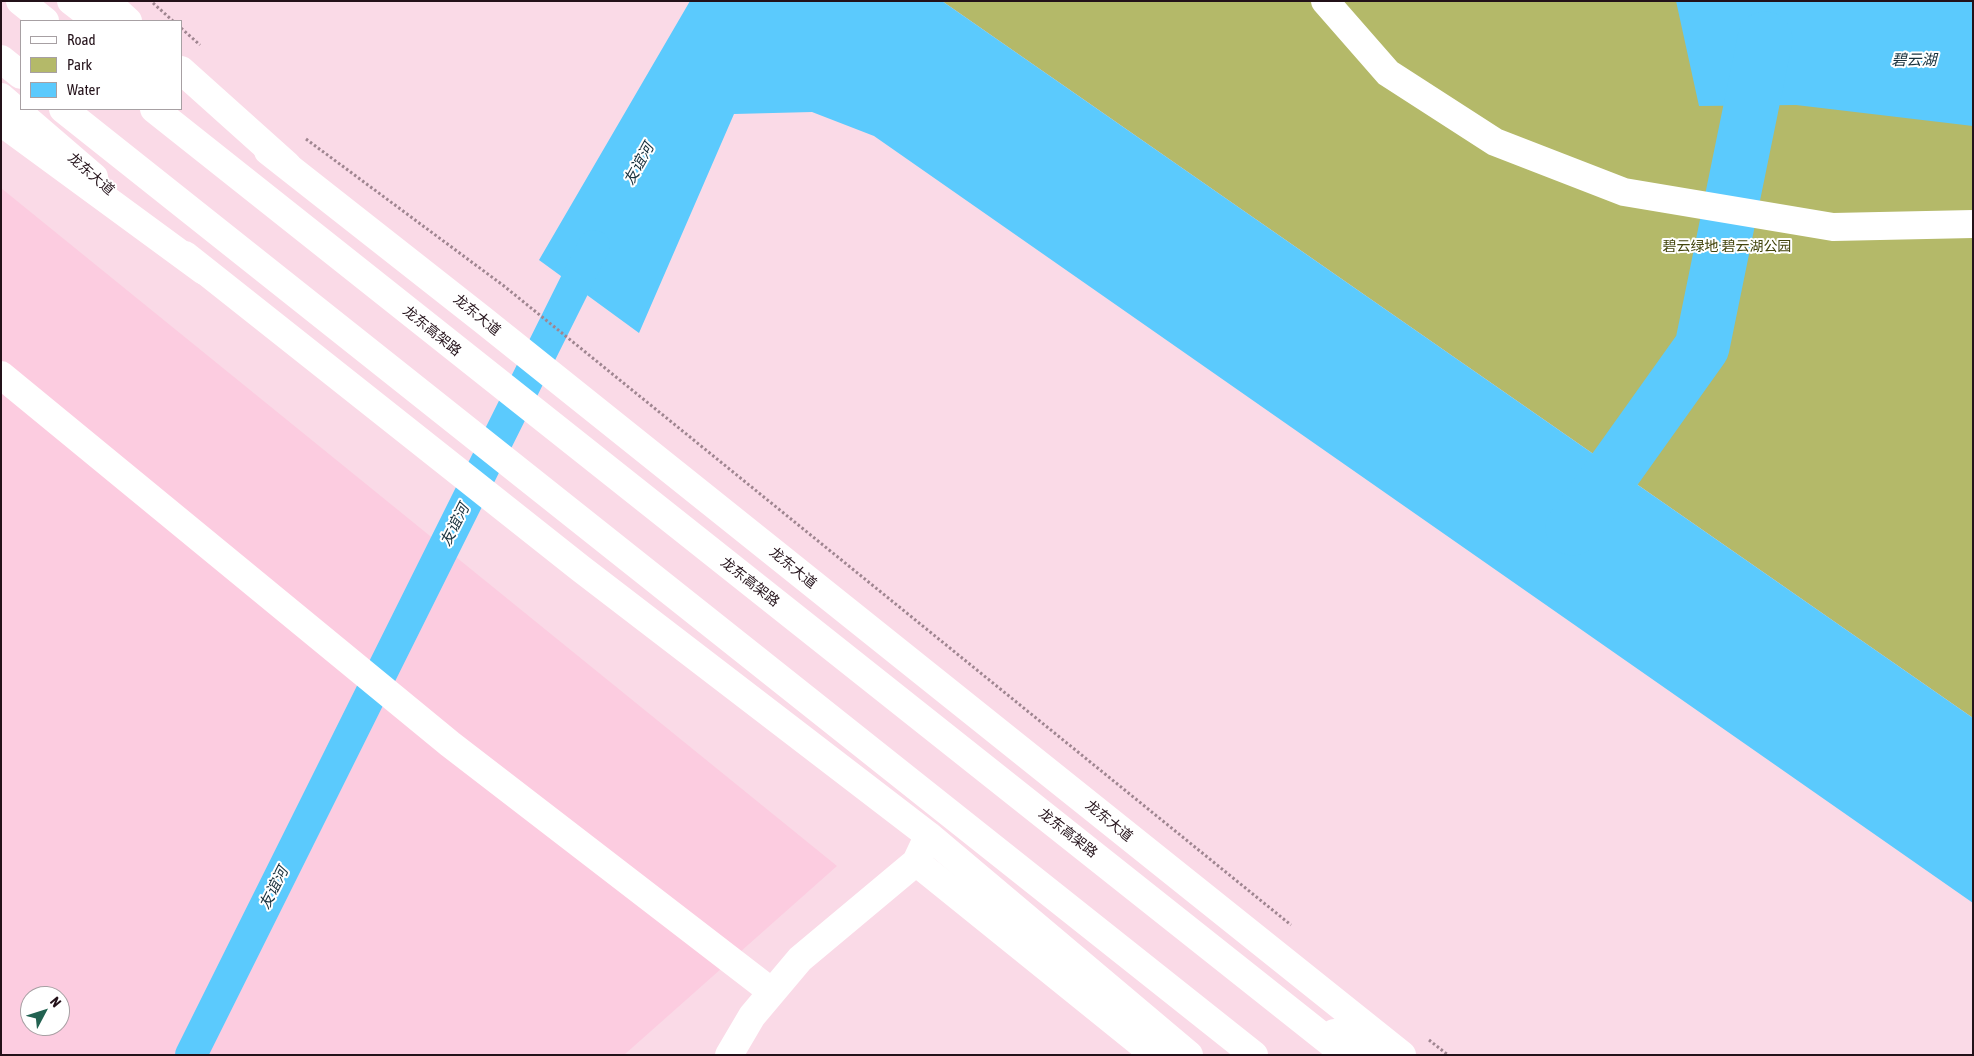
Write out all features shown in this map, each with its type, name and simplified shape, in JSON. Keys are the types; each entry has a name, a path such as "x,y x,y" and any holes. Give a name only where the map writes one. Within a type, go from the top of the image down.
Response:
{"main road":[{"path":"20,1 44,20"},
{"path":"71,1 96,20"},
{"path":"106,1 127,20"},
{"path":"1325,1 1388,73 1494,142 1624,192 1833,227 1973,224"},
{"path":"1,59 20,74"},
{"path":"182,71 287,165"},
{"name":"龙东大道","path":"182,86 287,165 483,320 1402,1055"},
{"name":"龙东大道","path":"1,97 204,271 580,568 928,835 1189,1055"},
{"path":"64,110 1254,1055"},
{"name":"龙东高架路","path":"155,110 1346,1055"},
{"path":"1,122 204,271"},
{"path":"1,375 450,744 772,992"},
{"path":"729,1055 752,1016 800,959 916,862 928,835"},
{"path":"916,862 1155,1055"},
{"path":"1279,1001 1371,1055"}],"path":[{"path":"151,1 173,20"},
{"path":"182,29 204,48"},
{"path":"300,134 504,286 1294,927"},
{"path":"1428,1039 1448,1055"}],"shaded area":[{"path":"1,188 837,866 624,1055 1,1055"}],"green space":[{"name":"碧云绿地·碧云湖公园","path":"942,1 1973,1 1973,718"}],"water":[{"path":"690,1 942,1 1973,718 1973,903 874,136 812,112 734,114 639,333 539,260"},
{"name":"碧云湖","path":"1676,1 1973,1 1973,126 1796,105 1699,106"}],"waterway":[{"path":"1573,528 1702,347 1765,39"},
{"name":"友谊河","path":"191,1055 594,246"}]}
